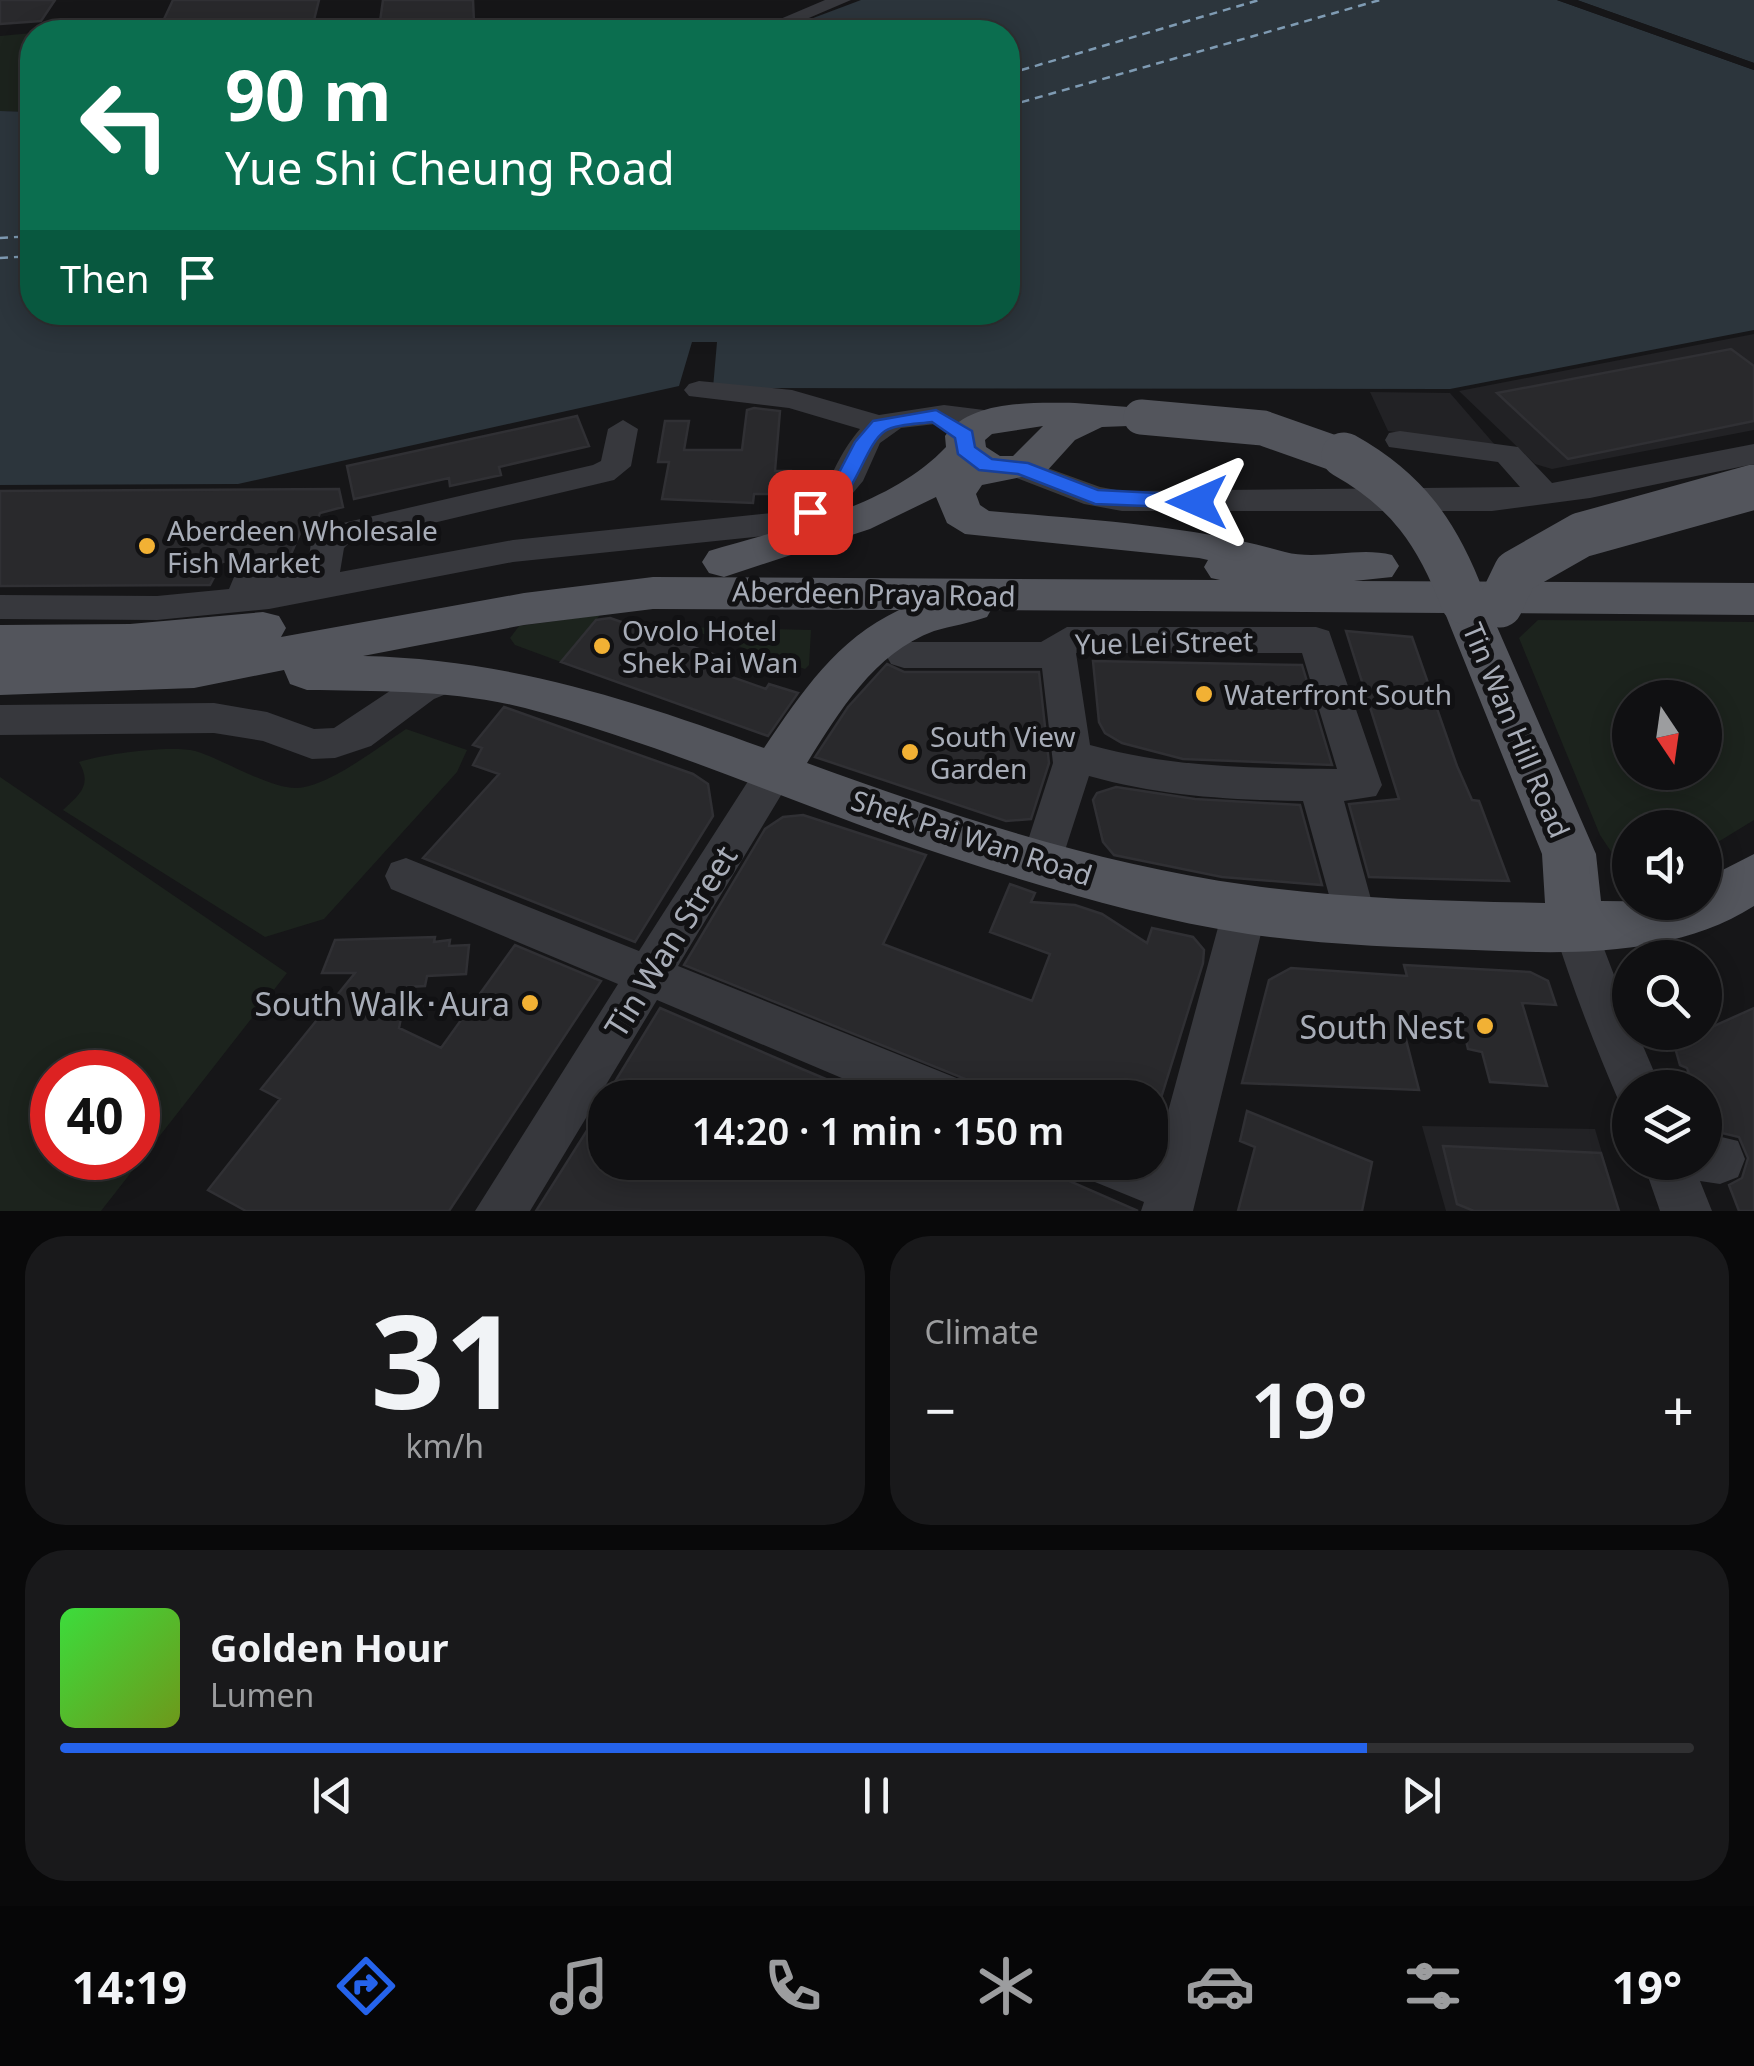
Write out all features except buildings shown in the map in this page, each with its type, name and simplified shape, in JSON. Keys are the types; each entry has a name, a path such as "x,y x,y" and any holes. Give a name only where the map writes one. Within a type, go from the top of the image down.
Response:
{"main road":[{"name":"Tin Wan Hill Road","path":"1003,446 1096,417 1255,425 1336,450 1364,463 1392,484 1426,522 1507,704 1569,854 1575,926"},
{"path":"724,562 873,513 948,470 1003,446"},
{"path":"1003,446 968,476 955,493 962,514 980,524 1200,544 1297,564"},
{"path":"1486,654 1516,572 1537,556 1613,524 1754,488"},
{"name":"Aberdeen Praya Road","path":"0,642 191,638 317,620 588,571 724,562 1006,567 1297,564 1754,572"},
{"name":"Aberdeen Praya Road","path":"0,676 194,670 524,609 653,593 1754,599"},
{"path":"775,772 840,674 863,651 918,620 1001,595"},
{"name":"Shek Pai Wan Road","path":"194,670 450,678 552,698 1042,862 1162,894 1245,909 1355,921 1575,926 1667,918 1696,910 1754,877"}],"street":[{"path":"788,20 842,0"},
{"path":"699,390 792,399 880,425 1003,446 1095,497 1122,501 1455,502 1546,495 1754,454"},
{"path":"0,606 157,608 242,599 251,573 322,578 513,551 774,524 810,512 841,490 865,442 880,425"},
{"path":"322,578 328,542 338,535 603,473 615,466 622,429"},
{"path":"1400,440 1508,454 1546,495"},
{"name":"Yue Lei Street","path":"904,655 1059,655 1057,646 1066,640 1316,640 1362,785 1320,784"},
{"path":"1042,862 1067,789 1072,756 1059,655"},
{"path":"352,737 377,707 374,691 359,673"},
{"path":"0,720 214,718 267,727 312,744 352,737 406,698 450,678"},
{"path":"1072,756 1145,776 1211,784 1320,784 1355,921"},
{"name":"Tin Wan Street","path":"501,1211 775,772"},
{"path":"406,876 903,1080"},
{"path":"1137,1180 1170,1200 1245,909"},
{"name":"Tin Wan Hill Road","path":"1575,926 1598,996 1629,1070"},
{"path":"1675,1180 1686,1211"}],"shaded area":[{"path":"861,0 1557,0 1754,70 1754,330 1450,389 713,388 717,342 692,342 679,386 238,484 0,485 0,111 20,112 20,325 1020,325 1020,20 808,20"},
{"path":"1577,0 1754,0 1754,63"},
{"path":"20,34 20,112 0,111 0,36"},
{"path":"1754,334 1754,430 1552,469 1535,464 1459,391"},
{"path":"1370,392 1450,393 1495,445 1388,431"},
{"path":"600,615 561,662 515,645 510,638 519,626"},
{"path":"1538,620 1754,622 1754,820 1722,840 1722,810 1612,810 1612,853 1600,835 1519,638"},
{"path":"683,627 811,630 809,665 805,669"},
{"path":"406,729 467,750 457,772 324,919 265,937 63,810 83,788 85,777 79,762 90,759 184,749 273,784 297,788 338,773"},
{"path":"0,777 287,973 160,1136 160,1050 30,1050 30,1180 125,1180 101,1211 0,1211"},
{"path":"1422,1126 1595,1129 1619,1211 1446,1211"}],"pier":[{"path":"1557,0 1577,0 1754,63 1754,70"}],"ferry route":[{"path":"1020,70 1259,0"},
{"path":"1020,103 1380,0"},
{"path":"0,238 20,237"},
{"path":"0,258 20,257"}],"place":[{"name":"Aberdeen Wholesale Fish Market","path":"147,546"},
{"name":"Ovolo Hotel Shek Pai Wan","path":"602,646"},
{"name":"Waterfront South","path":"1204,694"},
{"name":"South View Garden","path":"910,752"},
{"name":"South Walk･Aura","path":"530,1003"},
{"name":"South Nest","path":"1485,1026"}],"route":[{"path":"810,512 841,490 865,442 880,425 888,420 936,416 965,436 966,450 986,466 1020,468 1095,497 1197,502"}]}
